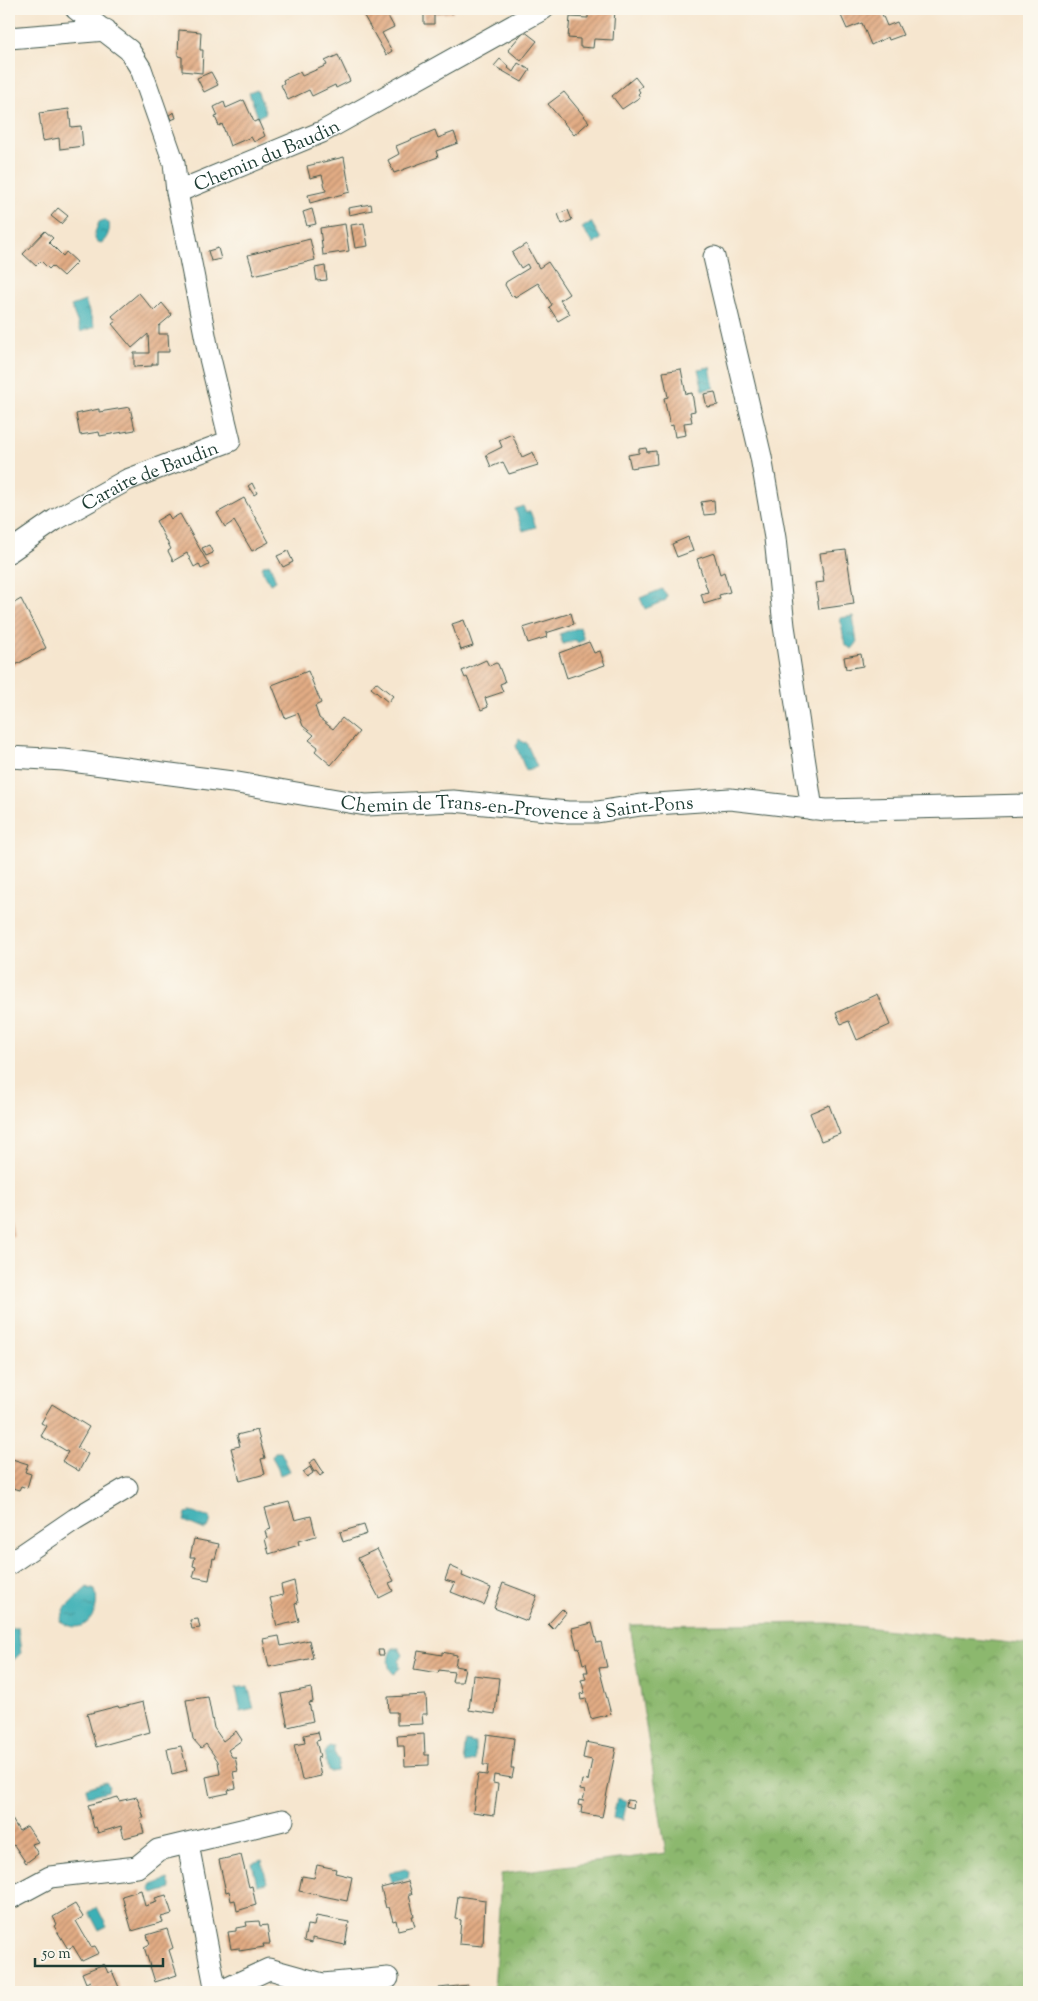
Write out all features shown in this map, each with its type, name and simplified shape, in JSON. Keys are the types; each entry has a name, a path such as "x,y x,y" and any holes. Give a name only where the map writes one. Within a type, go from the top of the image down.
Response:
{"street":[{"name":"Chemin du Baudin","path":"76,9 130,50 141,69 174,163 177,192 322,132 543,9"},
{"path":"9,38 106,30"},
{"name":"Caraire de Baudin","path":"9,552 55,520 127,480 230,441 208,350 177,192"},
{"path":"714,257 761,457 775,538 784,626 812,809"},
{"name":"Chemin de Trans-en-Provence à Saint-Pons","path":"9,757 64,760 232,782 366,805 453,801 568,812 597,812 641,805 730,799 826,810 1029,805"},
{"path":"9,1564 75,1519 128,1488"},
{"path":"9,1899 50,1878 137,1867 158,1850 283,1820"},
{"path":"188,1844 218,1992 269,1968 323,1984 388,1978"}],"green space":[{"path":"828,1623 1029,1645 1029,1992 494,1992 501,1874 666,1853 630,1625"}],"water":[{"path":"257,90 266,113 258,117 249,93"},
{"path":"104,220 109,223 109,228 107,237 101,243 96,241 94,235 99,222"},
{"path":"591,222 601,239 594,244 582,228"},
{"path":"85,301 95,327 81,332 71,306"},
{"path":"710,367 714,388 703,390 698,369"},
{"path":"523,506 526,513 530,511 536,527 523,531 515,509"},
{"path":"270,564 276,581 270,584 262,570 263,565"},
{"path":"662,589 667,595 666,600 645,609 640,598"},
{"path":"853,616 857,643 852,649 845,645 840,618"},
{"path":"580,627 584,640 577,643 576,640 563,644 559,634"},
{"path":"519,739 524,743 526,742 537,767 526,771 516,746"},
{"path":"275,1452 281,1452 290,1471 280,1475 272,1457"},
{"path":"191,1512 211,1518 209,1527 205,1530 184,1521 186,1513"},
{"path":"87,1587 95,1590 97,1602 91,1619 81,1626 75,1627 60,1621 65,1608"},
{"path":"9,1628 18,1628 21,1653 9,1664"},
{"path":"393,1648 399,1648 403,1655 399,1661 400,1668 394,1674 388,1661"},
{"path":"248,1686 254,1709 241,1712 236,1688"},
{"path":"466,1741 475,1743 475,1761 466,1763 464,1756"},
{"path":"329,1746 334,1747 334,1752 339,1761 337,1771 330,1772 328,1770 324,1753"},
{"path":"106,1782 109,1785 108,1791 88,1796 86,1788"},
{"path":"617,1798 627,1801 623,1820 613,1818"},
{"path":"262,1860 267,1883 257,1885 252,1863"},
{"path":"405,1869 409,1871 408,1878 391,1882 389,1873"},
{"path":"168,1879 171,1889 154,1894 150,1889 152,1885"},
{"path":"97,1907 107,1927 99,1931 89,1912"}],"building":[{"path":"360,9 384,9 394,27 382,33 392,51 386,55"},
{"path":"424,9 453,9 453,13 434,14 434,24 424,24"},
{"path":"601,9 615,9 613,40 594,39 593,48 580,47 580,39 568,38 570,17 588,18 588,13 601,13"},
{"path":"838,9 884,9 886,13 882,14 887,26 897,22 903,35 889,40 888,37 871,45 862,23 847,29"},
{"path":"179,30 201,32 200,50 203,50 202,73 182,71 182,57 178,56"},
{"path":"524,31 537,41 521,61 508,50"},
{"path":"338,55 350,81 336,88 335,85 312,96 309,90 288,100 281,85 284,83 283,80 300,72 302,76 327,65 325,61"},
{"path":"500,59 513,72 518,63 530,70 522,82 494,66"},
{"path":"211,72 218,85 204,92 197,78"},
{"path":"635,77 642,86 638,89 640,97 622,109 612,96"},
{"path":"564,92 589,122 574,135 548,104"},
{"path":"244,100 254,122 258,120 265,136 254,142 251,137 230,146 222,124 219,126 215,117 218,116 214,107 224,102 226,108"},
{"path":"69,109 71,127 81,126 83,146 60,149 59,138 43,141 39,113"},
{"path":"174,112 176,118 171,120 169,115"},
{"path":"435,130 438,138 454,132 458,143 436,151 438,157 394,173 388,160 399,154 396,146"},
{"path":"344,157 350,192 310,203 308,195 326,191 322,175 310,178 307,166"},
{"path":"371,204 372,210 349,215 348,208"},
{"path":"58,208 68,216 61,224 51,216"},
{"path":"312,209 316,224 307,226 303,212"},
{"path":"568,210 572,220 562,224 558,214"},
{"path":"364,223 368,246 355,248 351,225"},
{"path":"345,224 349,251 323,255 320,228"},
{"path":"45,231 53,238 49,242 63,256 66,252 77,262 63,276 52,266 49,269 41,261 36,266 23,254"},
{"path":"310,239 315,260 254,275 248,255"},
{"path":"526,244 539,268 548,262 569,294 560,300 570,314 558,321 549,307 552,305 538,283 515,297 514,295 512,297 505,285 506,282 529,268 527,264 521,268 512,253"},
{"path":"218,248 221,259 211,261 208,251"},
{"path":"325,266 327,280 317,281 315,268"},
{"path":"139,293 154,311 162,303 172,315 159,326 159,334 168,334 169,352 157,352 157,364 134,367 134,353 149,353 148,334 132,348 112,324 116,321 112,316"},
{"path":"681,369 686,394 692,393 695,411 690,412 692,422 684,423 686,435 675,437 673,425 670,426 664,398 668,397 663,372"},
{"path":"715,392 718,405 707,407 704,394"},
{"path":"130,407 135,430 100,436 99,432 80,435 76,414 99,409 99,412"},
{"path":"512,434 522,457 533,452 538,465 509,474 503,462 491,467 486,455 502,447 499,440"},
{"path":"646,448 647,452 656,451 657,464 631,468 628,455 639,453 639,449"},
{"path":"252,483 257,493 254,495 248,486"},
{"path":"244,498 269,542 252,551 234,521 225,527 217,513"},
{"path":"714,500 715,514 704,515 701,502"},
{"path":"168,514 171,519 180,514 209,565 201,569 199,564 194,567 187,553 173,561 168,551 171,549 156,521"},
{"path":"688,537 693,551 677,557 672,544"},
{"path":"209,545 213,553 206,556 202,548"},
{"path":"846,550 854,604 819,609 815,583 824,582 820,553"},
{"path":"288,551 293,562 283,567 277,556"},
{"path":"714,553 720,574 724,572 730,592 719,595 720,599 704,604 701,594 708,592 697,559"},
{"path":"21,599 46,648 12,667 9,660 9,606"},
{"path":"571,613 574,624 546,633 547,637 528,643 523,628"},
{"path":"464,620 473,646 461,650 452,624"},
{"path":"589,642 594,653 600,651 605,665 567,678 559,653"},
{"path":"861,654 863,666 846,669 844,657"},
{"path":"486,660 489,666 498,664 505,682 500,684 503,692 485,698 488,707 481,710 467,677 465,678 462,671"},
{"path":"308,671 321,703 315,706 319,718 333,729 342,718 359,732 331,765 315,751 318,747 309,740 314,735 303,726 298,713 285,718 272,685"},
{"path":"376,682 393,696 388,702 371,688"},
{"path":"877,994 890,1025 857,1040 849,1021 841,1024 836,1013"},
{"path":"829,1105 840,1134 821,1141 810,1113"},
{"path":"9,1220 11,1220 14,1236 9,1237"},
{"path":"52,1404 89,1427 77,1448 88,1454 79,1471 62,1461 68,1452 41,1436 47,1426 41,1423"},
{"path":"257,1430 265,1458 261,1459 265,1474 240,1481 231,1448 240,1446 237,1435"},
{"path":"9,1458 28,1464 25,1472 31,1474 27,1488 21,1486 19,1490 9,1487"},
{"path":"315,1459 324,1473 320,1476 316,1471 314,1472 309,1463"},
{"path":"310,1467 313,1473 307,1477 303,1472"},
{"path":"289,1502 295,1520 311,1516 316,1536 298,1541 299,1545 269,1554 265,1531 271,1529 265,1508"},
{"path":"364,1525 367,1534 343,1542 340,1532"},
{"path":"194,1539 219,1544 215,1559 213,1558 209,1580 193,1577 196,1567 193,1566 195,1557 190,1557"},
{"path":"377,1549 394,1581 389,1583 393,1591 379,1598 358,1558"},
{"path":"450,1566 463,1572 462,1576 491,1588 484,1605 451,1592 455,1583 445,1580"},
{"path":"294,1581 298,1603 295,1604 299,1621 277,1626 270,1598 283,1595 281,1585"},
{"path":"503,1583 537,1596 527,1621 494,1608"},
{"path":"562,1609 566,1613 553,1629 548,1624"},
{"path":"198,1619 200,1628 192,1629 190,1620"},
{"path":"592,1623 597,1643 601,1642 607,1667 599,1668 611,1714 591,1719 586,1699 581,1700 580,1694 585,1693 581,1680 586,1679 584,1672 588,1672 586,1663 583,1664 579,1648 577,1649 572,1628"},
{"path":"279,1636 281,1646 309,1640 313,1658 269,1667 263,1639"},
{"path":"378,1650 383,1650 384,1655 379,1655"},
{"path":"418,1651 442,1655 442,1652 457,1655 455,1666 465,1668 462,1682 452,1682 454,1672 439,1670 438,1673 414,1669"},
{"path":"473,1675 499,1678 495,1714 469,1710"},
{"path":"311,1688 313,1702 309,1703 313,1721 288,1727 281,1694"},
{"path":"426,1695 427,1714 422,1714 423,1724 397,1725 397,1712 389,1712 388,1697"},
{"path":"208,1697 214,1728 223,1741 236,1731 242,1740 228,1750 232,1757 235,1757 238,1771 233,1772 236,1788 228,1790 229,1793 210,1797 206,1777 220,1774 218,1761 206,1744 201,1748 193,1739 186,1700"},
{"path":"143,1702 150,1732 96,1747 87,1714"},
{"path":"318,1732 320,1740 316,1741 320,1757 317,1758 321,1776 302,1780 294,1745 305,1743 304,1735"},
{"path":"424,1734 425,1755 429,1755 429,1765 405,1766 404,1746 398,1746 397,1736"},
{"path":"487,1734 514,1738 512,1778 494,1775 493,1783 498,1784 494,1815 473,1812 478,1774 487,1775 488,1765 483,1765"},
{"path":"586,1742 616,1748 602,1817 581,1813 582,1806 578,1805 579,1800 583,1801 585,1791 580,1790 582,1780 588,1781 592,1760 583,1758"},
{"path":"181,1746 187,1770 172,1774 167,1749"},
{"path":"118,1797 119,1801 137,1797 144,1818 140,1818 144,1833 124,1838 121,1826 98,1833 96,1827 94,1828 88,1805"},
{"path":"627,1800 634,1801 633,1808 626,1806"},
{"path":"9,1814 19,1831 27,1826 38,1842 32,1844 38,1854 26,1863 14,1845 9,1848"},
{"path":"9,1851 13,1857 9,1861"},
{"path":"241,1855 249,1887 252,1886 256,1905 237,1911 235,1900 231,1901 229,1891 226,1892 219,1860"},
{"path":"317,1865 336,1869 335,1873 352,1877 347,1901 299,1891 302,1876 314,1878"},
{"path":"408,1881 412,1894 409,1894 415,1926 398,1930 396,1920 393,1921 389,1907 386,1908 381,1888"},
{"path":"141,1890 145,1906 157,1902 155,1898 166,1895 172,1914 161,1917 163,1922 132,1931 122,1896"},
{"path":"458,1896 485,1900 483,1946 459,1944 461,1920 455,1919"},
{"path":"75,1904 83,1917 76,1921 91,1947 95,1946 99,1953 82,1961 73,1946 68,1949 54,1926 57,1924 53,1917"},
{"path":"316,1916 349,1922 345,1945 312,1938 312,1943 304,1941 307,1925 314,1926"},
{"path":"259,1921 260,1926 267,1925 270,1944 263,1944 264,1947 239,1951 239,1948 231,1949 228,1932 247,1926 246,1922"},
{"path":"167,1929 173,1948 169,1950 177,1975 155,1982 144,1947 150,1944 147,1935"},
{"path":"104,1964 108,1973 112,1971 121,1992 94,1992 90,1981 86,1983 82,1973"},
{"path":"468,1985 468,1992 440,1992 439,1988"}]}
